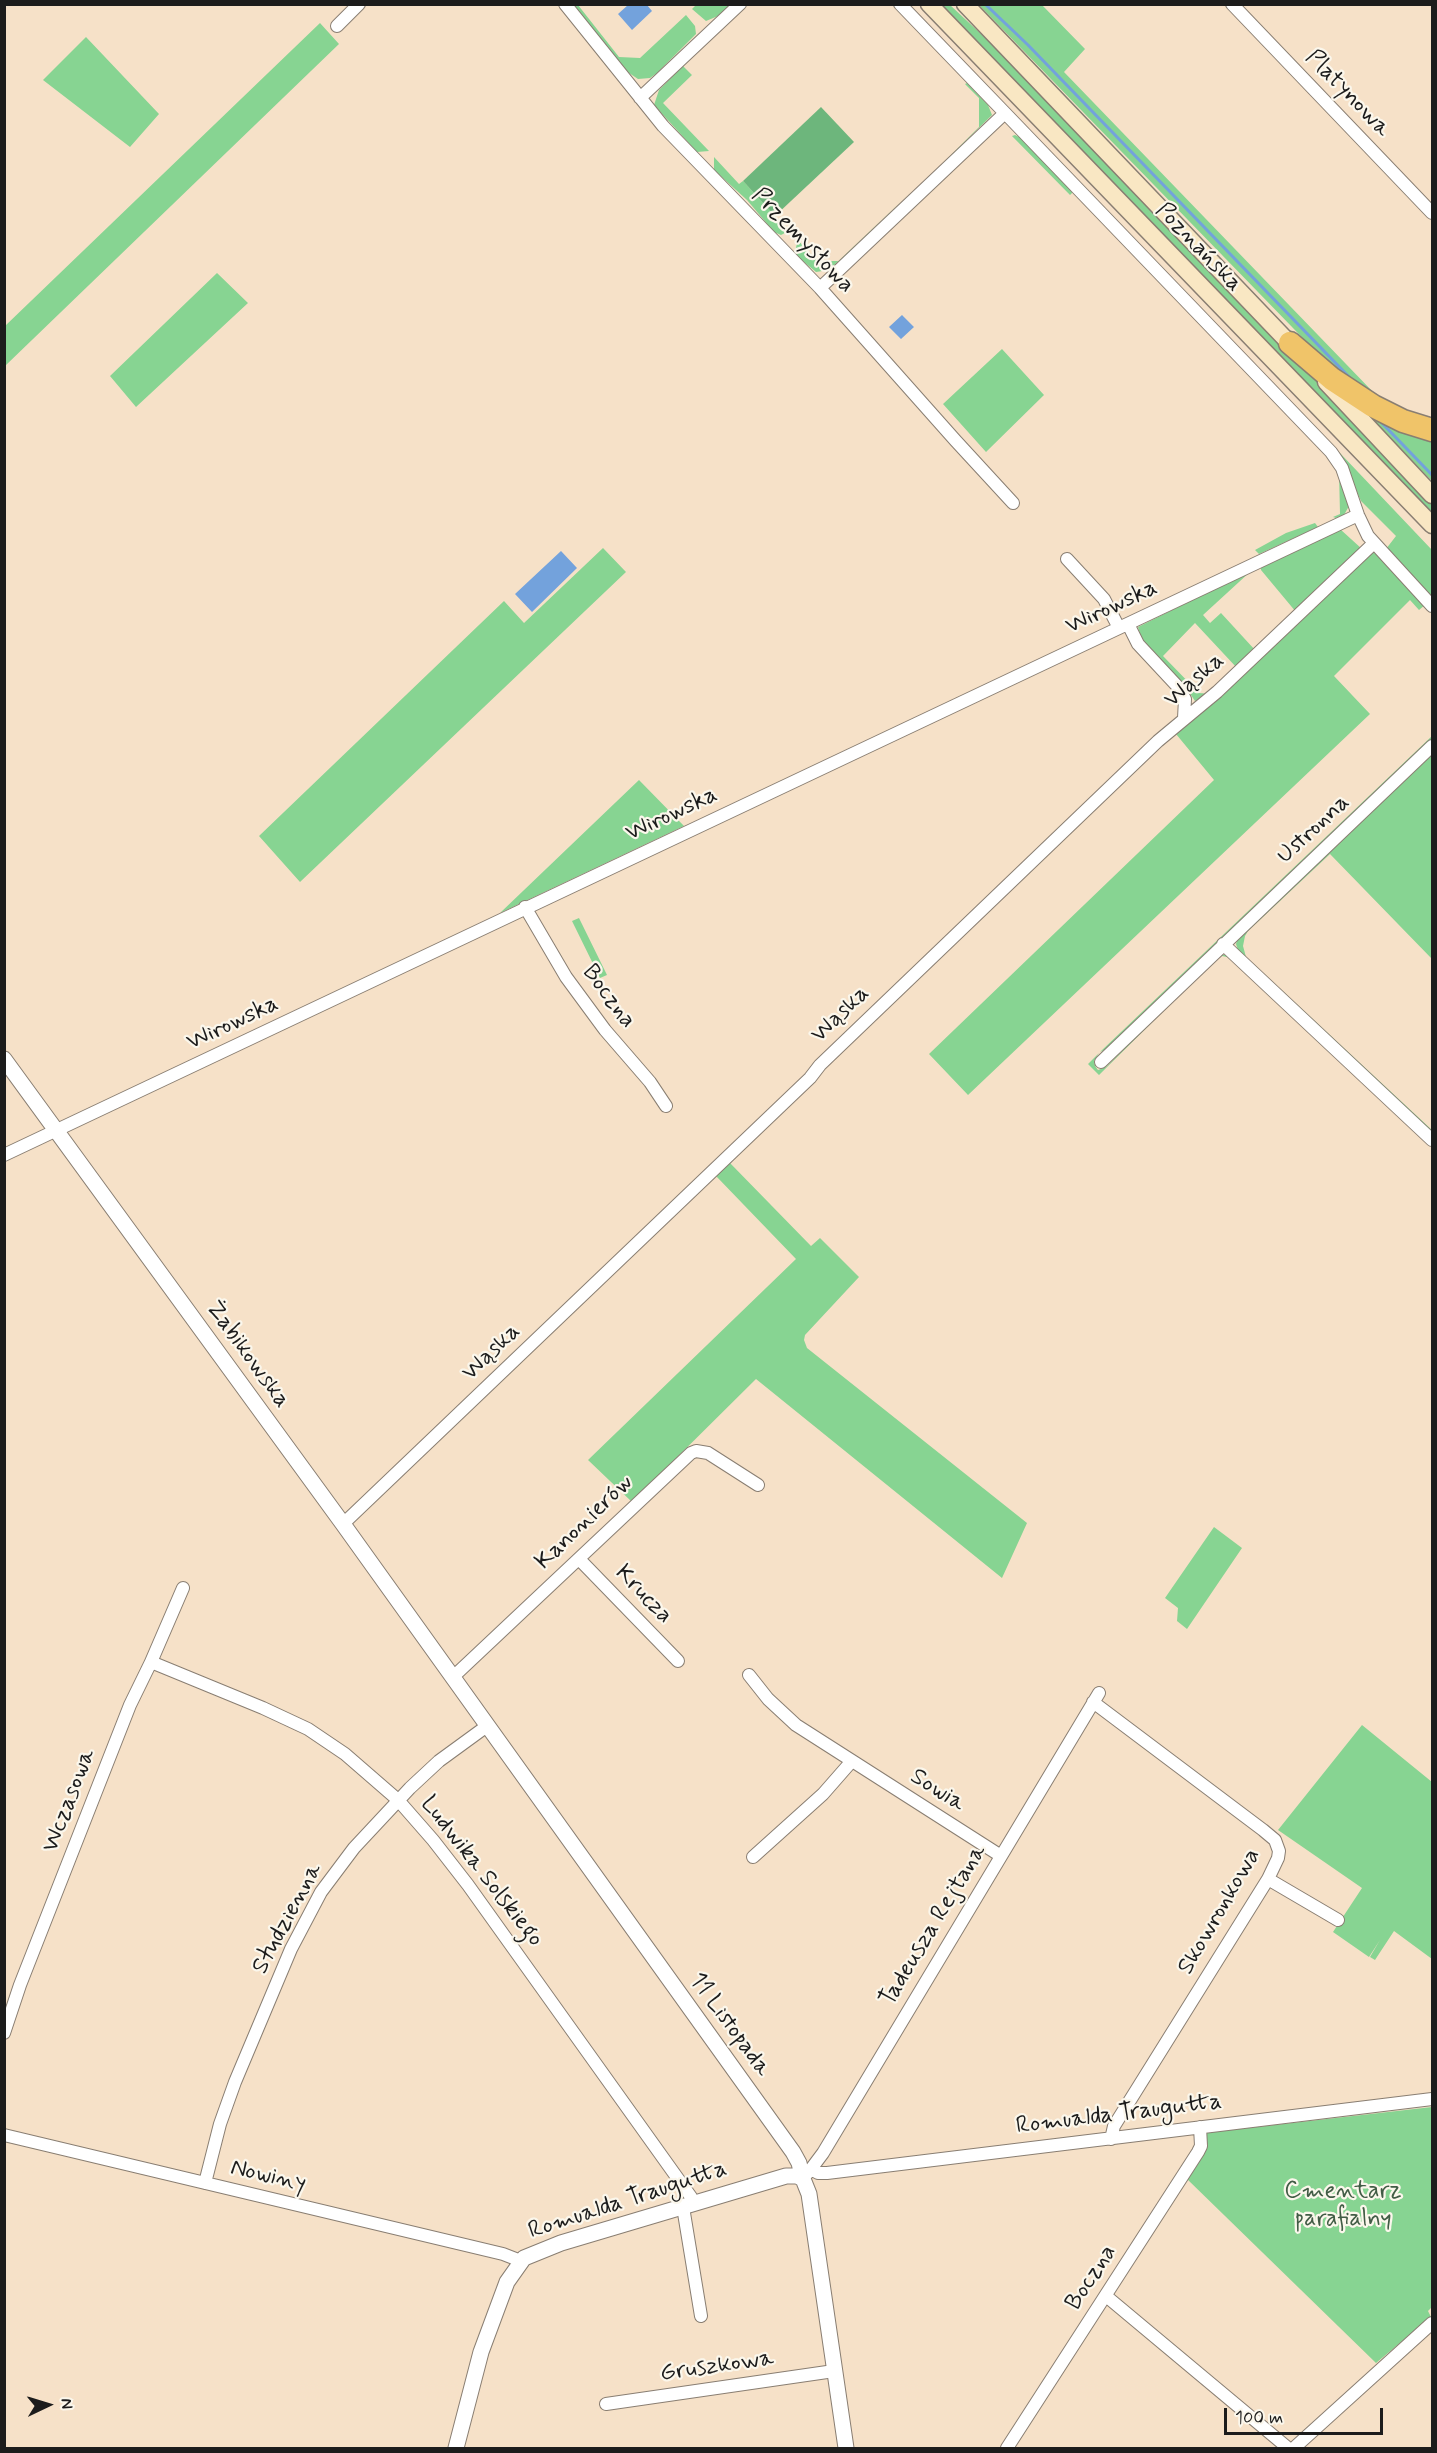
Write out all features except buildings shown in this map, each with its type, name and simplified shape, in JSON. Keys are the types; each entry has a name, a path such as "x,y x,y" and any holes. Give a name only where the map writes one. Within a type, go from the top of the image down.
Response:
{"highway":[{"path":"1290,343 1332,379 1373,406 1403,421 1432,430"}],"main road":[{"name":"Poznańska","path":"929,4 1432,525"},
{"name":"Poznańska","path":"965,4 1290,343 1432,495"}],"street":[{"path":"337,26 359,4"},
{"name":"Przemysłowa","path":"565,4 663,126 820,288 1013,502"},
{"path":"640,98 740,4"},
{"path":"900,4 1331,452 1342,468 1358,515 1374,543 1432,606"},
{"name":"Platynowa","path":"1232,4 1432,213"},
{"path":"820,288 1005,113"},
{"name":"Wirowska","path":"4,1155 1358,515"},
{"name":"Wąska","path":"343,1524 1184,718 1217,692 1374,543"},
{"path":"1067,559 1104,599 1138,644 1179,688 1185,699 1184,718"},
{"name":"Ustronna","path":"1101,1062 1432,746"},
{"name":"Boczna","path":"525,907 566,977 605,1030 650,1082 666,1106"},
{"path":"1223,944 1432,1140"},
{"name":"Żabikowska","path":"4,1059 453,1677"},
{"name":"Kanonierów","path":"453,1677 679,1463 696,1451 708,1453 758,1485"},
{"name":"Krucza","path":"579,1559 678,1661"},
{"name":"Wczasowa","path":"4,2033 20,1985 122,1725 183,1588"},
{"name":"Ludwika Solskiego","path":"151,1662 299,1724 345,1754 398,1800 468,1885 691,2198 688,2206"},
{"name":"Sowia","path":"748,1676 768,1700 787,1717 852,1762 1001,1856"},
{"name":"11 Listopada","path":"453,1677 807,2174 846,2448"},
{"name":"Tadeusza Rejtana","path":"807,2174 1096,1697"},
{"name":"Skowronkowa","path":"1096,1697 1275,1840 1279,1851 1268,1879 1114,2126 1111,2139"},
{"name":"Studzienna","path":"205,2183 230,2096 303,1924 340,1865 398,1800 434,1766 487,1726"},
{"path":"753,1857 823,1794 852,1762"},
{"path":"1268,1879 1338,1920"},
{"name":"Romualda Traugutta","path":"456,2448 478,2360 507,2282 520,2261 545,2248 786,2176 827,2173 1432,2099"},
{"name":"Boczna","path":"1007,2448 1198,2152 1201,2146 1200,2127"},
{"name":"Nowiny","path":"4,2135 503,2254 520,2261"},
{"path":"688,2206 701,2316"},
{"path":"1106,2296 1288,2448"},
{"path":"1294,2448 1432,2323"},
{"name":"Gruszkowa","path":"606,2404 834,2371"}],"green space":[{"path":"573,5 578,5 619,57 640,58 686,15 695,26 696,34 657,73 650,78 638,79 626,71"},
{"path":"696,5 731,5 718,16 706,21 692,9"},
{"path":"936,5 950,5 1010,61 1259,318 1432,504 1432,516"},
{"path":"979,5 1042,5 1085,49 1064,72 1374,393 1401,416 1327,363"},
{"path":"320,23 339,44 5,366 5,326"},
{"path":"86,37 159,114 130,147 43,80"},
{"path":"683,66 692,75 663,103 709,151 697,152 654,105 659,90"},
{"path":"967,83 988,105 992,115 923,183 979,127 979,98 965,84"},
{"path":"821,107 854,142 775,216 743,181"},
{"path":"1012,136 1021,138 1073,192 1070,195"},
{"path":"714,157 739,184 743,181 789,231 781,235 774,232 747,200 714,170"},
{"path":"911,192 839,261 838,261"},
{"path":"798,240 817,261 838,261 829,270 816,272 798,257 795,251"},
{"path":"217,273 248,303 136,407 110,376"},
{"path":"1002,349 1044,395 986,452 943,404"},
{"path":"1365,412 1432,436 1432,481"},
{"path":"1339,452 1432,550 1432,600 1386,549 1396,536 1361,501"},
{"path":"1339,471 1349,506 1344,515 1336,518 1333,517 1340,514"},
{"path":"1315,523 1318,527 1259,554 1255,550 1286,533"},
{"path":"1340,529 1362,549 1296,612 1261,568"},
{"path":"603,548 626,572 300,882 259,836 504,601 524,623"},
{"path":"1371,552 1377,554 1426,604 1419,610 1410,600 1334,676 1370,714 968,1095 929,1054 1214,780 1176,734"},
{"path":"1251,571 1203,615 1210,623 1221,613 1255,650 1237,668 1195,623 1163,656 1199,693 1211,694 1195,701 1185,686 1141,638 1138,627"},
{"path":"1432,736 1432,741 1111,1047 1100,1052"},
{"path":"1432,751 1432,959 1330,854 1248,931 1243,946 1246,957 1432,1130 1432,1135 1238,950 1236,944 1237,941"},
{"path":"639,780 684,826 500,913"},
{"path":"579,918 607,975 600,978 572,921"},
{"path":"1218,955 1227,955 1232,958 1222,956 1217,958 1099,1075 1088,1064 1099,1053 1094,1061 1095,1066 1098,1070 1106,1067"},
{"path":"730,1163 811,1246 820,1238 859,1277 805,1335 807,1348 1027,1523 1002,1578 756,1379 632,1502 588,1460 796,1259 716,1176"},
{"path":"1214,1527 1242,1548 1187,1629 1177,1621 1178,1608 1165,1598"},
{"path":"1362,1725 1432,1782 1432,1959 1394,1931 1375,1960 1370,1957 1380,1940 1369,1957 1333,1932 1362,1888 1278,1830"},
{"name":"Cmentarz parafialny","path":"1432,2107 1432,2307 1428,2311 1431,2317 1376,2363 1187,2179 1208,2145 1204,2133"}],"water":[{"path":"628,5 647,5 652,11 632,30 618,14"},
{"path":"902,315 914,327 901,339 889,327"},
{"path":"561,551 577,568 532,612 515,594"}],"waterway":[{"path":"985,4 1028,45 1352,380"},
{"path":"1380,421 1432,475"}]}
